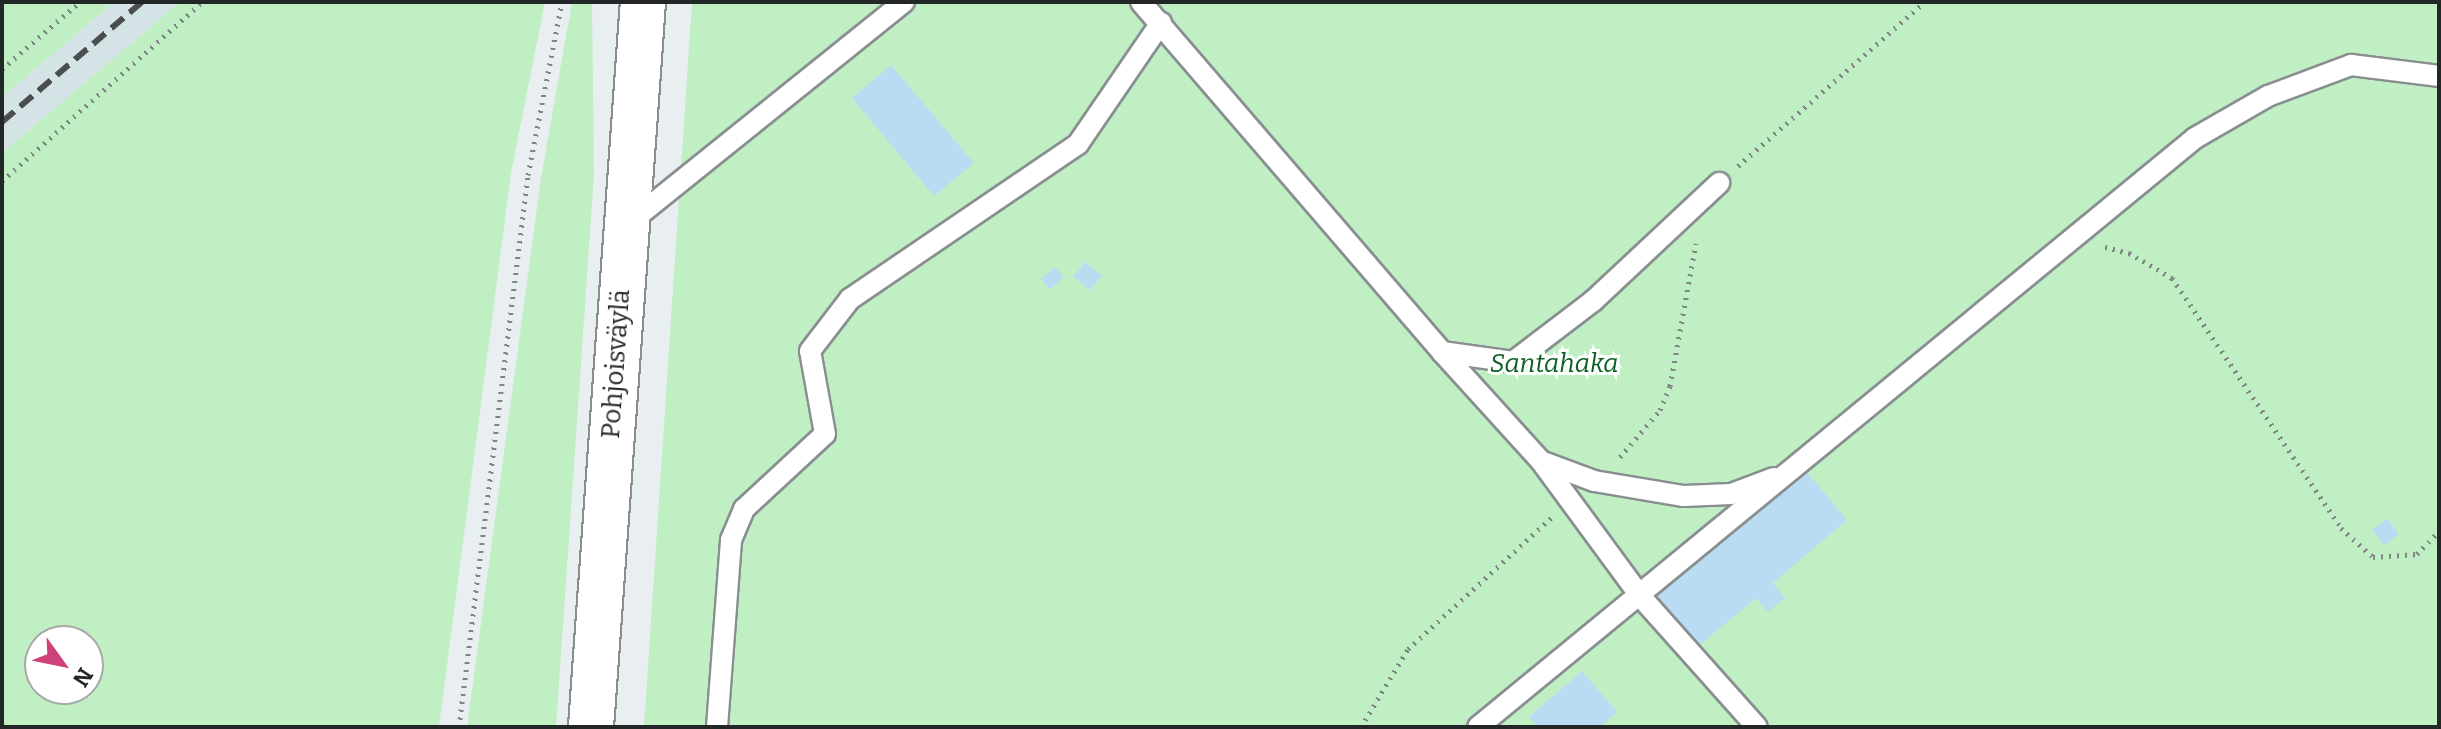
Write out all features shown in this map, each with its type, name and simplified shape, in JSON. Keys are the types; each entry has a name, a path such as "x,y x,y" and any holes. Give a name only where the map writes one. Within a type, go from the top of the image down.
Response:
{"main road":[{"name":"Pohjoisväylä","path":"591,727 643,2"}],"lane":[{"path":"626,226 904,2"},
{"path":"1141,2 1442,352 1541,461 1641,597 1757,727"},
{"path":"717,727 731,540 744,509 825,434 810,351 850,299 1078,144 1161,23"},
{"path":"1478,727 1641,597 2195,138 2268,96 2351,65 2439,76"},
{"path":"1442,352 1513,362 1593,301 1719,183"},
{"path":"1541,461 1575,476 1684,496 1731,494 1802,464"}],"path":[{"path":"2,69 80,2"},
{"path":"2,181 202,2"},
{"path":"459,727 528,175 562,2"},
{"path":"1719,183 1925,2"},
{"path":"2073,240 2129,253 2172,278 2341,528 2373,557 2417,554 2439,531"}],"shaded area":[{"path":"114,2 180,2 2,153 2,97"}],"green space":[{"path":"2,2 114,2 2,97"},
{"path":"180,2 545,2 511,173 439,727 2,727 2,153"},
{"path":"572,2 592,2 594,174 556,727 467,727 541,178"},
{"name":"Santahaka","path":"692,2 2439,2 2439,727 644,727"}],"building":[{"path":"891,65 974,163 934,196 852,98"},
{"path":"1085,262 1102,276 1090,290 1073,277"},
{"path":"1055,267 1064,277 1050,290 1041,279"},
{"path":"1805,470 1847,520 1773,583 1785,598 1768,612 1756,598 1696,648 1654,598"},
{"path":"2387,518 2399,534 2384,545 2372,530"},
{"path":"1582,671 1617,712 1600,727 1538,727 1529,717"}],"railway":[{"path":"2,122 142,2"}]}
